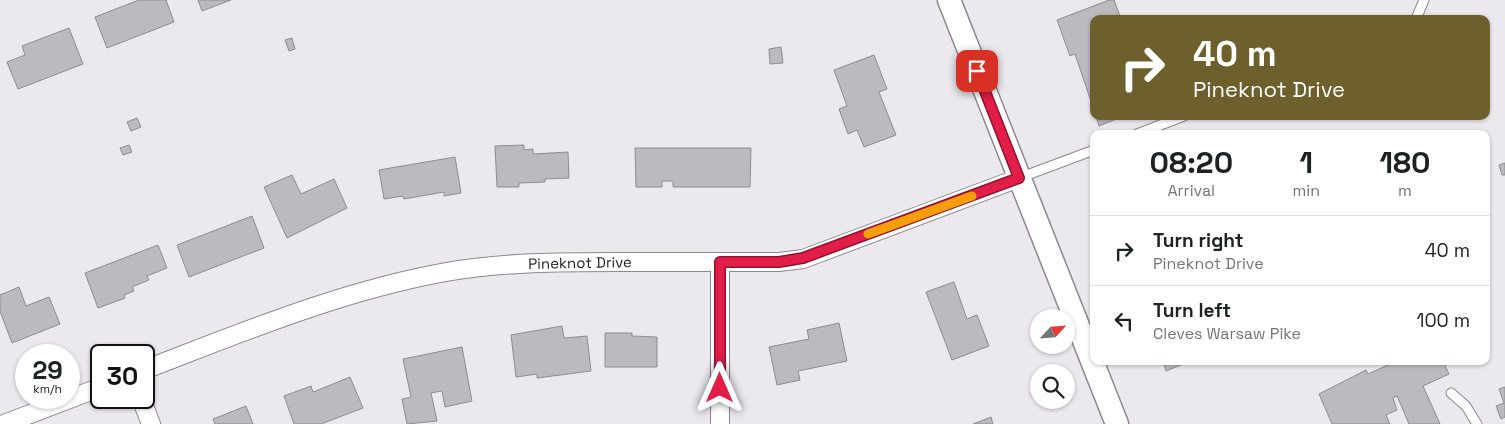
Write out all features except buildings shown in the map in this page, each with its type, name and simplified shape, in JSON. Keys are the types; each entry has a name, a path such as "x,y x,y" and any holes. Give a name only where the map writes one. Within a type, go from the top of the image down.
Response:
{"street":[{"path":"949,0 1090,356"},
{"name":"Pineknot Drive","path":"155,366 314,305 380,286 448,272 506,265 566,262 779,262 803,258 1019,178"},
{"path":"720,262 720,424"},
{"path":"1093,365 1117,424"},
{"path":"4,424 90,390"},
{"path":"145,409 151,424"}],"lane":[{"path":"1418,15 1424,0"},
{"path":"1148,130 1174,120"},
{"path":"1019,178 1090,151"},
{"path":"1451,393 1466,406 1477,424"}],"slow traffic":[{"path":"868,234 972,196"}],"route":[{"path":"720,388 720,262 779,262 803,258 1019,178 977,71"}]}
